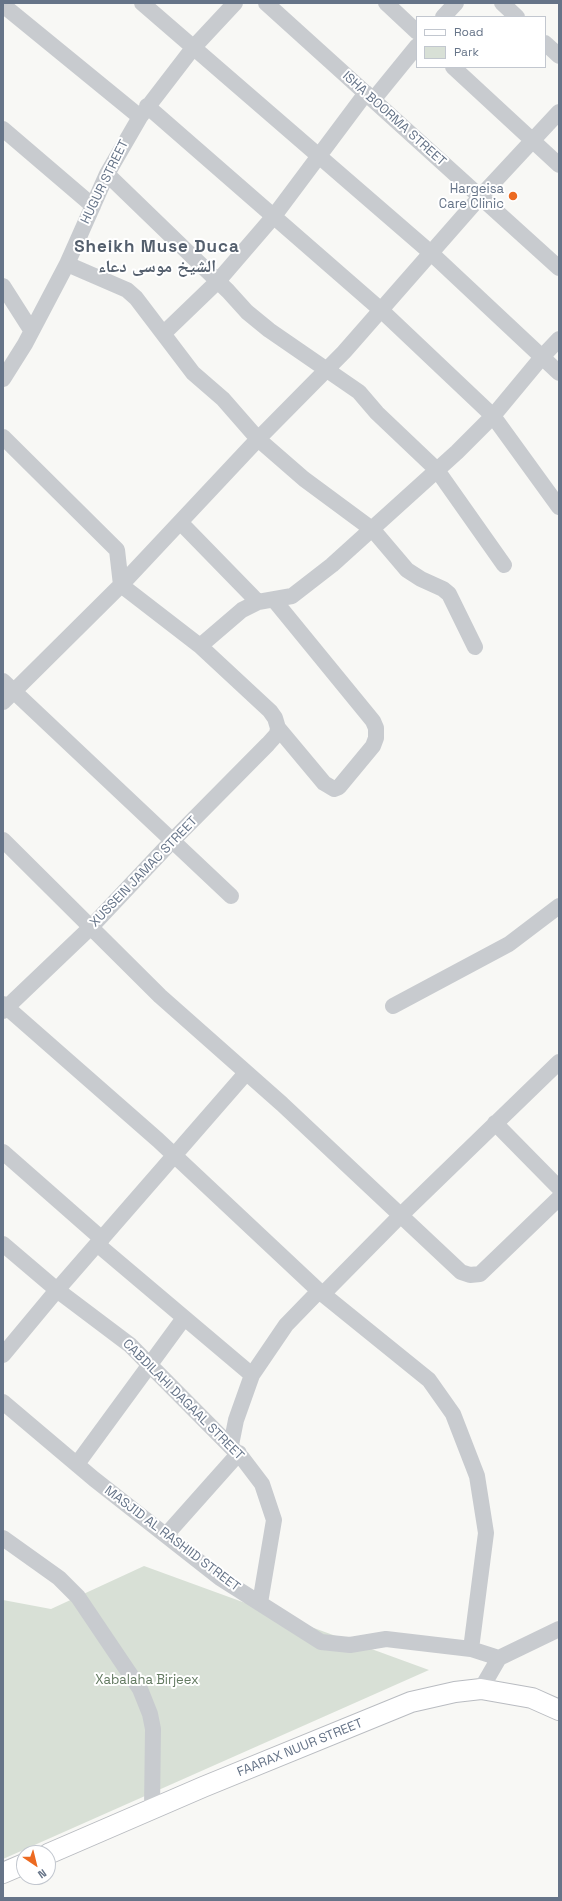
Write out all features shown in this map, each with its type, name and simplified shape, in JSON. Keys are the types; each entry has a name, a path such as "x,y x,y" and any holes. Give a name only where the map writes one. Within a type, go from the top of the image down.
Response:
{"main road":[{"name":"FAARAX NUUR STREET","path":"56,1851 152,1809 412,1702 456,1692 481,1689 532,1698 559,1710"},
{"path":"3,1873 16,1867"}],"street":[{"path":"142,3 431,253 559,373"},
{"name":"HUGUR STREET","path":"3,380 66,264 107,174 144,111 193,48 234,3"},
{"name":"ISHA BOORMA STREET","path":"266,3 559,268"},
{"path":"386,3 416,31"},
{"path":"444,16 456,3"},
{"path":"502,3 516,16"},
{"path":"3,5 144,111 274,216 381,310 493,416 559,507"},
{"path":"546,44 559,56"},
{"path":"164,333 218,281 274,216 319,156 416,47"},
{"path":"455,68 559,165"},
{"path":"231,896 174,840 7,691 121,585 258,439 328,370 480,197 559,112"},
{"path":"3,129 93,206"},
{"path":"107,174 218,281 247,312 269,330 359,392 377,413 437,470 504,565"},
{"path":"66,264 127,290 136,298 193,373 224,399 258,439 304,479 373,530 407,570 443,589 449,594 475,647"},
{"path":"3,286 31,330"},
{"path":"200,646 242,610 266,601 292,596 310,583 373,530 493,416 559,339"},
{"path":"3,437 116,550 121,585 200,646 270,711 276,718 278,728 324,783 334,789 339,787 373,746 376,738 376,728 373,722 266,601 180,522"},
{"name":"XUSSEIN JAMAC STREET","path":"4,1008 91,927 268,744 277,734 278,728"},
{"path":"3,840 160,996 282,1104 462,1272 470,1275 480,1274 559,1198"},
{"path":"393,1006 509,944 559,906"},
{"path":"4,1008 174,1155 321,1292 429,1380 453,1414 477,1476 486,1533 471,1649"},
{"path":"166,1535 235,1449 236,1420 252,1375 286,1325 559,1062"},
{"path":"3,1355 57,1290 246,1073"},
{"path":"495,1123 559,1188"},
{"path":"3,1152 184,1318 252,1375"},
{"name":"CABDILAHI DAGAAL STREET","path":"3,1244 57,1290 130,1345 235,1449 262,1484 274,1520 260,1603"},
{"path":"77,1464 184,1318"},
{"name":"MASJID AL RASHIID STREET","path":"3,1402 109,1491 220,1578 321,1642 350,1645 386,1639 471,1649 499,1658"},
{"path":"3,1538 59,1578 78,1597 140,1689 150,1714 153,1729 152,1809"},
{"path":"481,1689 499,1658 559,1629"}],"green space":[{"name":"Xabalaha Birjeex","path":"144,1566 429,1670 35,1845 16,1845 16,1853 3,1859 3,1600 51,1609"}],"place":[{"name":"Hargeisa Care Clinic","path":"513,196"}],"district":[{"name":"Sheikh Muse Duca الشيخ موسى دعاء","path":"157,257"}]}
